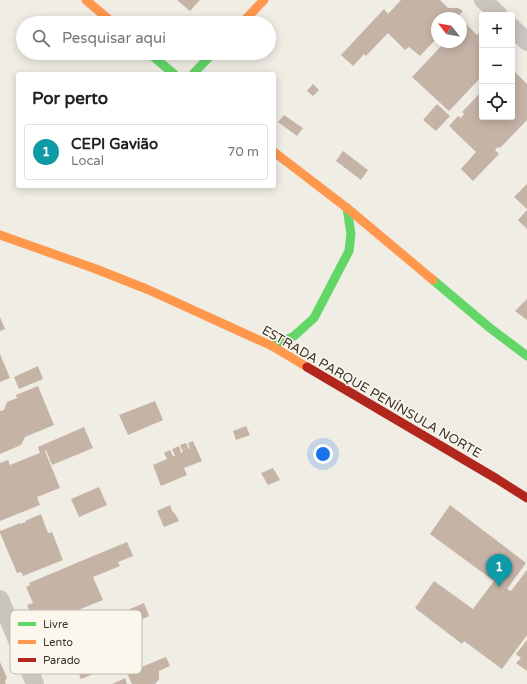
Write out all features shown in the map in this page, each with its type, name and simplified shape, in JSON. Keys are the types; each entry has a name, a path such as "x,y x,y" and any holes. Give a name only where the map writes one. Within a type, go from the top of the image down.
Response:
{"main road":[{"path":"86,0 105,16"},
{"path":"249,16 264,0"},
{"path":"157,60 172,72"},
{"path":"195,72 206,60"},
{"path":"276,154 347,208 490,328 527,356"},
{"path":"272,346 294,336 314,318 349,251 351,234 347,208"},
{"name":"ESTRADA PARQUE PENÍNSULA NORTE","path":"0,235 96,269 149,290 272,346 497,478 527,498"}],"street":[{"path":"483,0 496,12"},
{"path":"515,30 527,42"},
{"path":"0,599 10,623"},
{"path":"31,674 35,684"}],"building":[{"path":"177,0 200,0 190,11"},
{"path":"401,0 440,0 448,8 458,8 463,11 431,12 431,44 420,56 409,47 405,50 388,33 366,56 364,54 353,66 341,55 384,9 388,14"},
{"path":"467,25 477,35 479,33 479,79 449,111 412,77 439,48 467,48"},
{"path":"515,72 527,84 527,120 500,148 498,147 495,150 499,154 473,181 461,169 476,152 449,126 458,116 461,118 464,114 462,112 479,94 479,120 515,120"},
{"path":"313,84 319,90 313,96 307,91"},
{"path":"437,104 450,116 436,131 423,120"},
{"path":"284,115 303,128 297,136 278,122"},
{"path":"343,151 368,170 361,180 336,161"},
{"path":"527,184 527,209 514,197"},
{"path":"527,210 527,229 518,220"},
{"path":"527,299 527,320 515,311"},
{"path":"0,317 5,329 0,331"},
{"path":"0,354 10,378 0,382"},
{"path":"38,366 43,379 19,389 14,377"},
{"path":"38,386 54,425 25,437 21,445 0,454 0,411 4,410 7,402 17,398 16,395"},
{"path":"155,401 163,420 128,435 119,415"},
{"path":"246,426 250,435 236,440 233,431"},
{"path":"84,427 93,448 52,465 46,450 45,451 60,488 37,497 40,505 0,521 0,463 8,460 10,465 40,453 38,447"},
{"path":"193,441 202,461 184,468 187,475 161,486 153,465 167,459 164,453 170,450 173,456 175,456 172,449 179,446 181,453 183,452 180,445 186,443 190,449 188,443"},
{"path":"273,468 280,480 268,485 261,473"},
{"path":"99,487 107,505 79,517 71,499"},
{"path":"170,505 173,513 174,512 179,521 164,527 157,511"},
{"path":"450,505 526,563 507,589 511,591 527,570 527,635 502,669 464,641 462,644 415,608 434,581 473,609 494,581 430,534"},
{"path":"41,514 48,533 52,532 63,560 23,576 21,572 17,573 0,531 26,522 25,521"},
{"path":"127,542 133,556 118,562 120,566 93,577 103,600 78,610 29,610 27,605 33,603 26,587 30,585 29,583"},
{"path":"144,603 149,616 142,619 142,610 128,610"},
{"path":"527,640 527,671 516,663 521,658 516,654"},
{"path":"166,657 170,666 159,671 159,679 155,684 132,684 127,674 142,674 142,667"},
{"path":"0,662 7,678 5,681 6,684 0,684"},
{"path":"79,674 93,674 81,679"},
{"path":"125,678 127,684 112,684"}],"traffic: fast":[{"path":"157,60 172,72"},
{"path":"195,72 206,60"},
{"path":"272,346 294,336 314,318 349,251 351,234 347,208"},
{"path":"433,280 490,328 527,356"}],"traffic: slow":[{"path":"86,0 105,16"},
{"path":"249,16 264,0"},
{"path":"276,154 347,208 433,280"},
{"path":"0,235 96,269 149,290 272,346 307,367"}],"traffic: jam":[{"path":"307,367 527,498"}],"place":[{"name":"CEPI Gavião","path":"499,587"}]}
